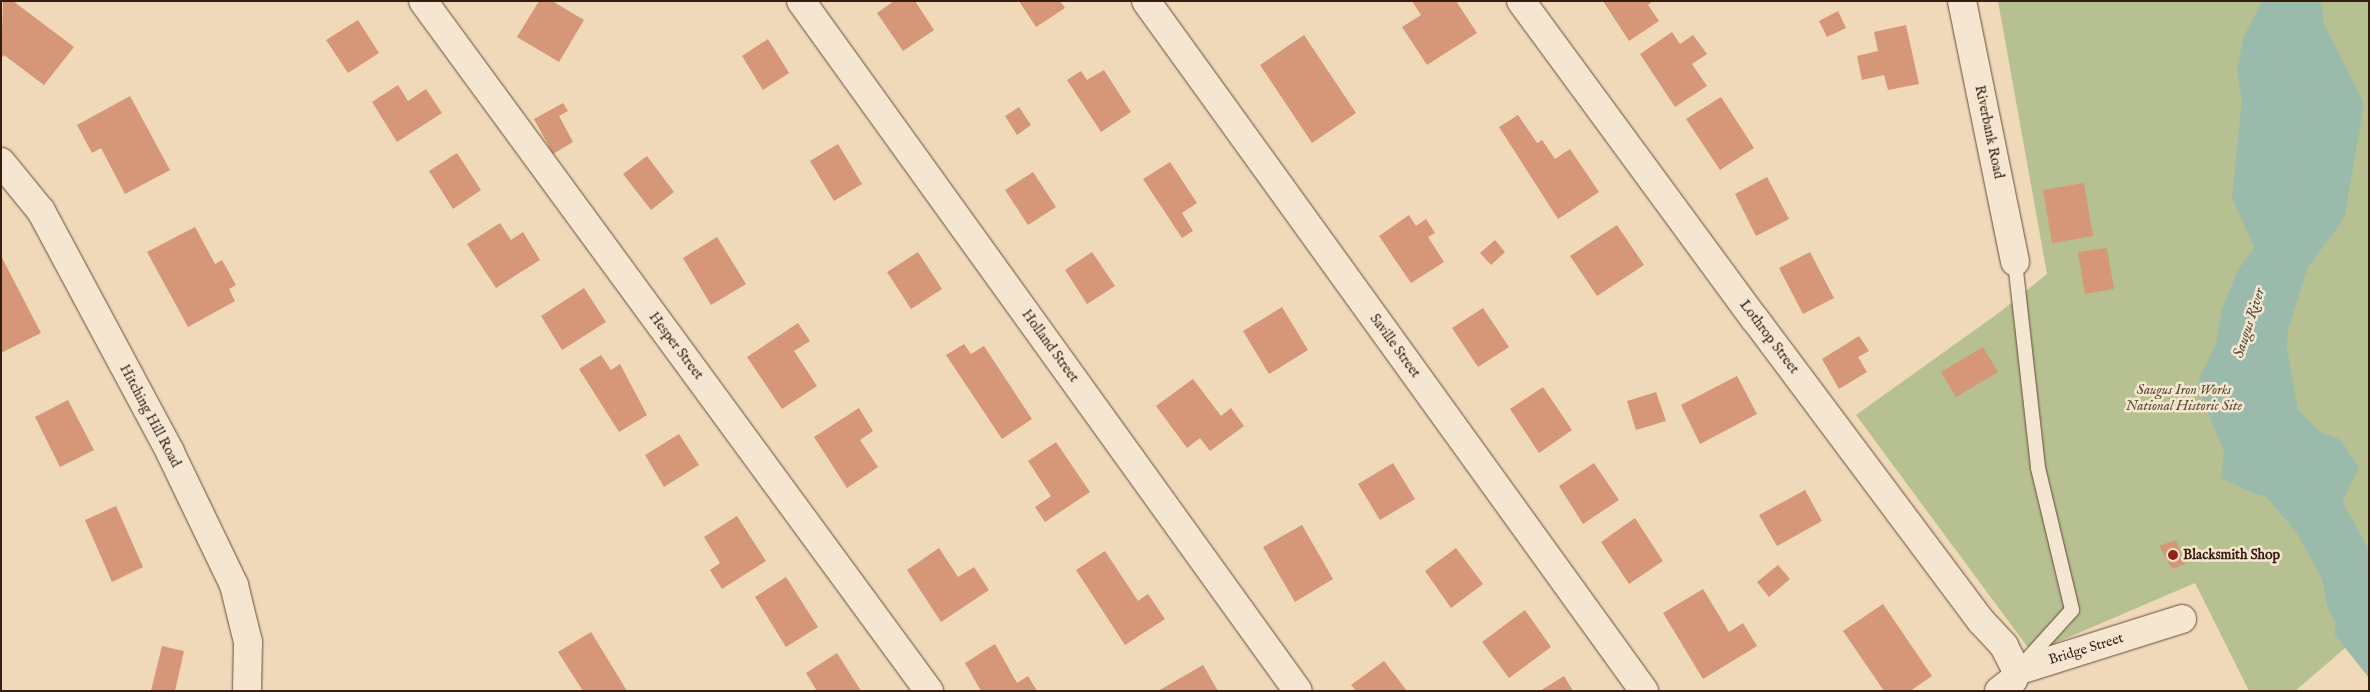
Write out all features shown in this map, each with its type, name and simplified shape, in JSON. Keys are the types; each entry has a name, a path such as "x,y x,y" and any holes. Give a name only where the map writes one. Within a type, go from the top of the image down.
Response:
{"street":[{"name":"Hesper Street","path":"423,1 929,691"},
{"name":"Holland Street","path":"802,1 1298,691"},
{"name":"Saville Street","path":"1146,1 1644,691"},
{"name":"Lothrop Street","path":"1521,1 1755,320 1981,621 2004,646 2017,671"},
{"name":"Riverbank Road","path":"1962,1 2015,262"},
{"name":"Hitching Hill Road","path":"1,162 41,210 170,452 234,585 248,642 247,691"},
{"name":"Bridge Street","path":"2017,671 2182,619"},
{"path":"1999,691 2013,680 2017,671"}],"lane":[{"path":"2015,262 2038,468 2072,610 2017,671"}],"green space":[{"name":"Saugus Iron Works National Historic Site","path":"1998,1 2369,1 2369,616 2358,637 2295,691 2249,691 2195,583 2032,653 1856,415 2000,312 2047,274"}],"water":[{"path":"2262,1 2316,1 2307,21 2299,63 2305,95 2318,232 2288,331 2287,348 2298,410 2320,432 2341,440 2359,468 2340,506 2339,519 2361,551 2369,553 2369,678 2335,635 2335,623 2346,580 2341,553 2320,522 2305,506 2297,502 2255,494 2221,478 2235,339 2253,269 2254,247 2232,198 2242,100 2237,71 2244,36"}],"building":[{"path":"3,1 13,1 74,47 44,85 4,55 1,59"},
{"path":"539,1 552,1 584,20 559,62 517,37"},
{"path":"894,1 915,1 934,30 903,51 877,13"},
{"path":"1019,1 1060,1 1065,8 1036,27"},
{"path":"1412,1 1456,1 1477,33 1427,65 1402,27 1421,15"},
{"path":"1603,1 1653,1 1648,5 1659,21 1629,41"},
{"path":"1838,11 1846,28 1827,37 1819,21"},
{"path":"358,20 379,53 348,73 326,40"},
{"path":"1906,25 1919,84 1888,90 1884,75 1862,80 1857,56 1878,51 1874,32"},
{"path":"1672,32 1680,44 1693,35 1707,54 1692,64 1707,86 1675,107 1640,54"},
{"path":"1304,35 1356,113 1312,143 1260,65"},
{"path":"768,39 789,73 763,90 742,56"},
{"path":"1104,70 1131,112 1101,132 1067,80 1081,71 1087,80"},
{"path":"398,85 408,101 426,89 442,113 397,142 372,102"},
{"path":"130,96 170,170 125,194 101,148 92,153 77,125"},
{"path":"1721,97 1754,148 1720,170 1686,119"},
{"path":"563,103 568,111 559,116 573,142 553,154 534,119"},
{"path":"1019,107 1031,125 1017,135 1005,116"},
{"path":"1518,115 1537,143 1542,140 1555,159 1570,149 1599,192 1558,219 1499,127"},
{"path":"838,144 862,184 834,201 810,161"},
{"path":"457,153 481,190 453,209 429,171"},
{"path":"647,156 674,192 651,210 623,174"},
{"path":"1170,162 1197,203 1182,213 1193,231 1182,238 1143,179"},
{"path":"1033,172 1056,207 1028,225 1005,190"},
{"path":"1767,177 1789,219 1756,236 1735,194"},
{"path":"2084,183 2093,236 2052,243 2043,190"},
{"path":"1409,215 1416,226 1426,219 1435,233 1428,237 1444,262 1411,283 1379,236"},
{"path":"500,223 511,240 523,232 540,260 496,288 467,244"},
{"path":"1617,225 1644,265 1597,296 1570,256"},
{"path":"195,227 215,264 222,260 236,285 229,289 235,301 188,327 147,252"},
{"path":"717,237 746,284 711,305 683,258"},
{"path":"1495,240 1505,252 1491,265 1480,253"},
{"path":"2107,248 2114,289 2085,294 2078,252"},
{"path":"918,252 942,289 911,309 887,272"},
{"path":"1092,252 1115,286 1087,304 1065,270"},
{"path":"1810,252 1834,298 1803,314 1779,268"},
{"path":"1,256 41,333 1,353"},
{"path":"584,288 606,322 562,350 541,316"},
{"path":"1282,307 1308,350 1269,374 1243,331"},
{"path":"1483,308 1509,347 1478,367 1452,328"},
{"path":"798,323 810,341 794,351 817,386 782,409 747,357"},
{"path":"1859,336 1869,351 1858,357 1867,372 1839,389 1822,359"},
{"path":"964,344 971,354 984,346 1032,419 1002,439 946,355"},
{"path":"1983,347 1998,372 1956,397 1941,372"},
{"path":"601,355 611,370 620,364 647,415 619,432 579,369"},
{"path":"1737,376 1757,414 1700,444 1681,405"},
{"path":"1193,379 1221,416 1231,408 1244,426 1210,451 1200,438 1187,448 1156,406"},
{"path":"1543,387 1572,430 1539,453 1510,409"},
{"path":"1656,392 1666,421 1636,430 1627,401"},
{"path":"68,400 94,450 60,467 35,417"},
{"path":"859,408 873,431 860,440 878,467 847,488 814,437"},
{"path":"679,434 699,465 664,487 645,455"},
{"path":"1056,442 1090,492 1045,522 1035,507 1051,496 1028,461"},
{"path":"1393,463 1415,499 1380,520 1358,484"},
{"path":"1594,463 1619,500 1583,524 1559,486"},
{"path":"1805,490 1822,521 1777,546 1759,515"},
{"path":"116,506 143,567 112,582 85,520"},
{"path":"737,516 766,561 722,589 710,570 720,563 704,537"},
{"path":"1635,518 1663,561 1629,584 1601,542"},
{"path":"1302,525 1333,579 1295,602 1263,547"},
{"name":"Blacksmith Shop","path":"2176,540 2185,564 2172,569 2159,546"},
{"path":"939,548 958,577 974,567 989,590 941,622 907,570"},
{"path":"1456,548 1483,584 1451,608 1425,571"},
{"path":"1105,551 1138,601 1148,594 1165,619 1125,645 1076,570"},
{"path":"1778,565 1790,579 1769,597 1757,582"},
{"path":"786,577 818,627 786,647 755,597"},
{"path":"1703,589 1729,632 1743,623 1757,646 1703,679 1663,613"},
{"path":"1883,604 1932,676 1910,691 1884,691 1843,631"},
{"path":"1525,610 1551,647 1509,678 1482,642"},
{"path":"591,632 627,691 583,691 558,652"},
{"path":"995,644 1017,683 1028,676 1037,691 981,691 965,663"},
{"path":"162,646 184,651 175,691 151,691"},
{"path":"837,653 861,691 817,691 806,673"},
{"path":"1384,661 1407,691 1356,691 1351,685"},
{"path":"1203,665 1218,691 1158,691"},
{"path":"1564,676 1573,691 1540,691"}],"waterway":[{"name":"Saugus River","path":"2293,1 2297,32 2335,107 2318,206 2261,284 2248,317 2242,352 2226,385 2244,429 2318,515 2347,567 2354,599 2369,630"}],"place":[{"name":"Blacksmith Shop","path":"2173,555"}]}
